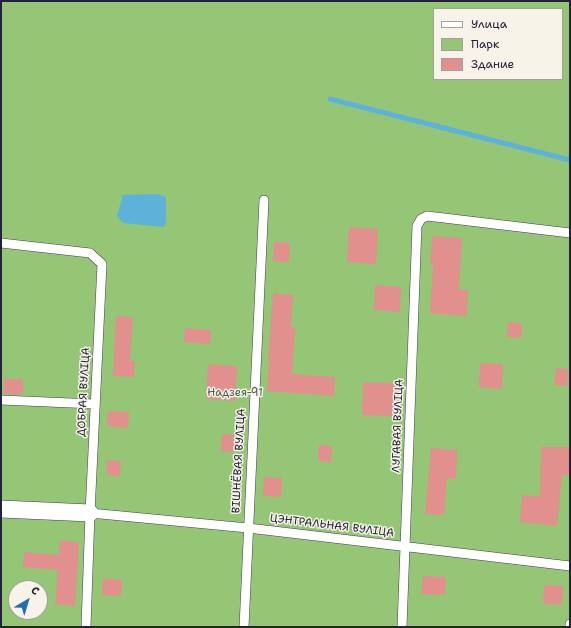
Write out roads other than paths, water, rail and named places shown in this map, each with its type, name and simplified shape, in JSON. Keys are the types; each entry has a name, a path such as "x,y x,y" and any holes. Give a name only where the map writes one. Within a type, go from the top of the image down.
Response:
{"street":[{"path":"1,509 90,513"}],"lane":[{"name":"ВІШНЁВАЯ ВУЛІЦА","path":"244,627 264,200"},
{"name":"ЛУГАВАЯ ВУЛІЦА","path":"402,627 417,226 421,219 427,216 570,233"},
{"name":"ДОБРАЯ ВУЛІЦА","path":"1,243 90,253 102,264 86,627"},
{"path":"1,400 96,404"},
{"name":"ЦЭНТРАЛЬНАЯ ВУЛІЦА","path":"90,513 248,528 570,566"}],"water":[{"path":"157,194 166,197 166,222 164,227 123,223 117,216 123,195"}],"waterway":[{"path":"330,99 570,160"}],"park label":[{"name":"Надзея-91","path":"235,393"}]}
